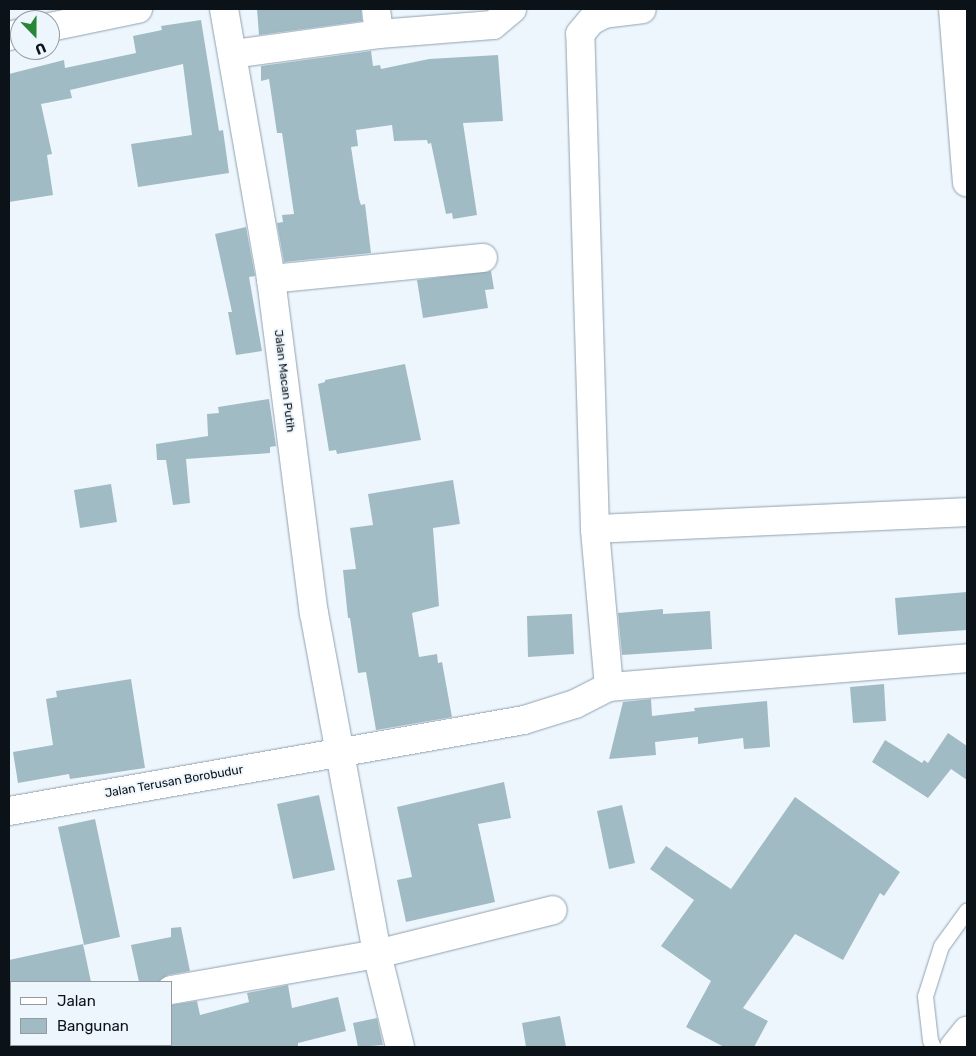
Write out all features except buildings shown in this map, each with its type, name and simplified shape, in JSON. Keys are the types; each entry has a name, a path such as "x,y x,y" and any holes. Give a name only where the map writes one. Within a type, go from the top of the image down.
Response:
{"street":[{"path":"60,25 138,9"},
{"name":"Jalan Macan Putih","path":"224,9 271,279 314,613 377,954 400,1047"},
{"path":"642,9 604,14 591,21 580,34 595,529 609,687 967,658"},
{"path":"953,9 963,71 967,182"},
{"path":"233,54 378,21 502,17"},
{"path":"271,279 483,258"},
{"path":"595,529 967,512"},
{"name":"Jalan Terusan Borobudur","path":"9,811 524,720 575,704 609,687"},
{"path":"172,990 377,954 552,910"},
{"path":"954,1047 967,1031"}],"lane":[{"path":"933,1047 930,1040 925,996 941,946 967,910"}]}
